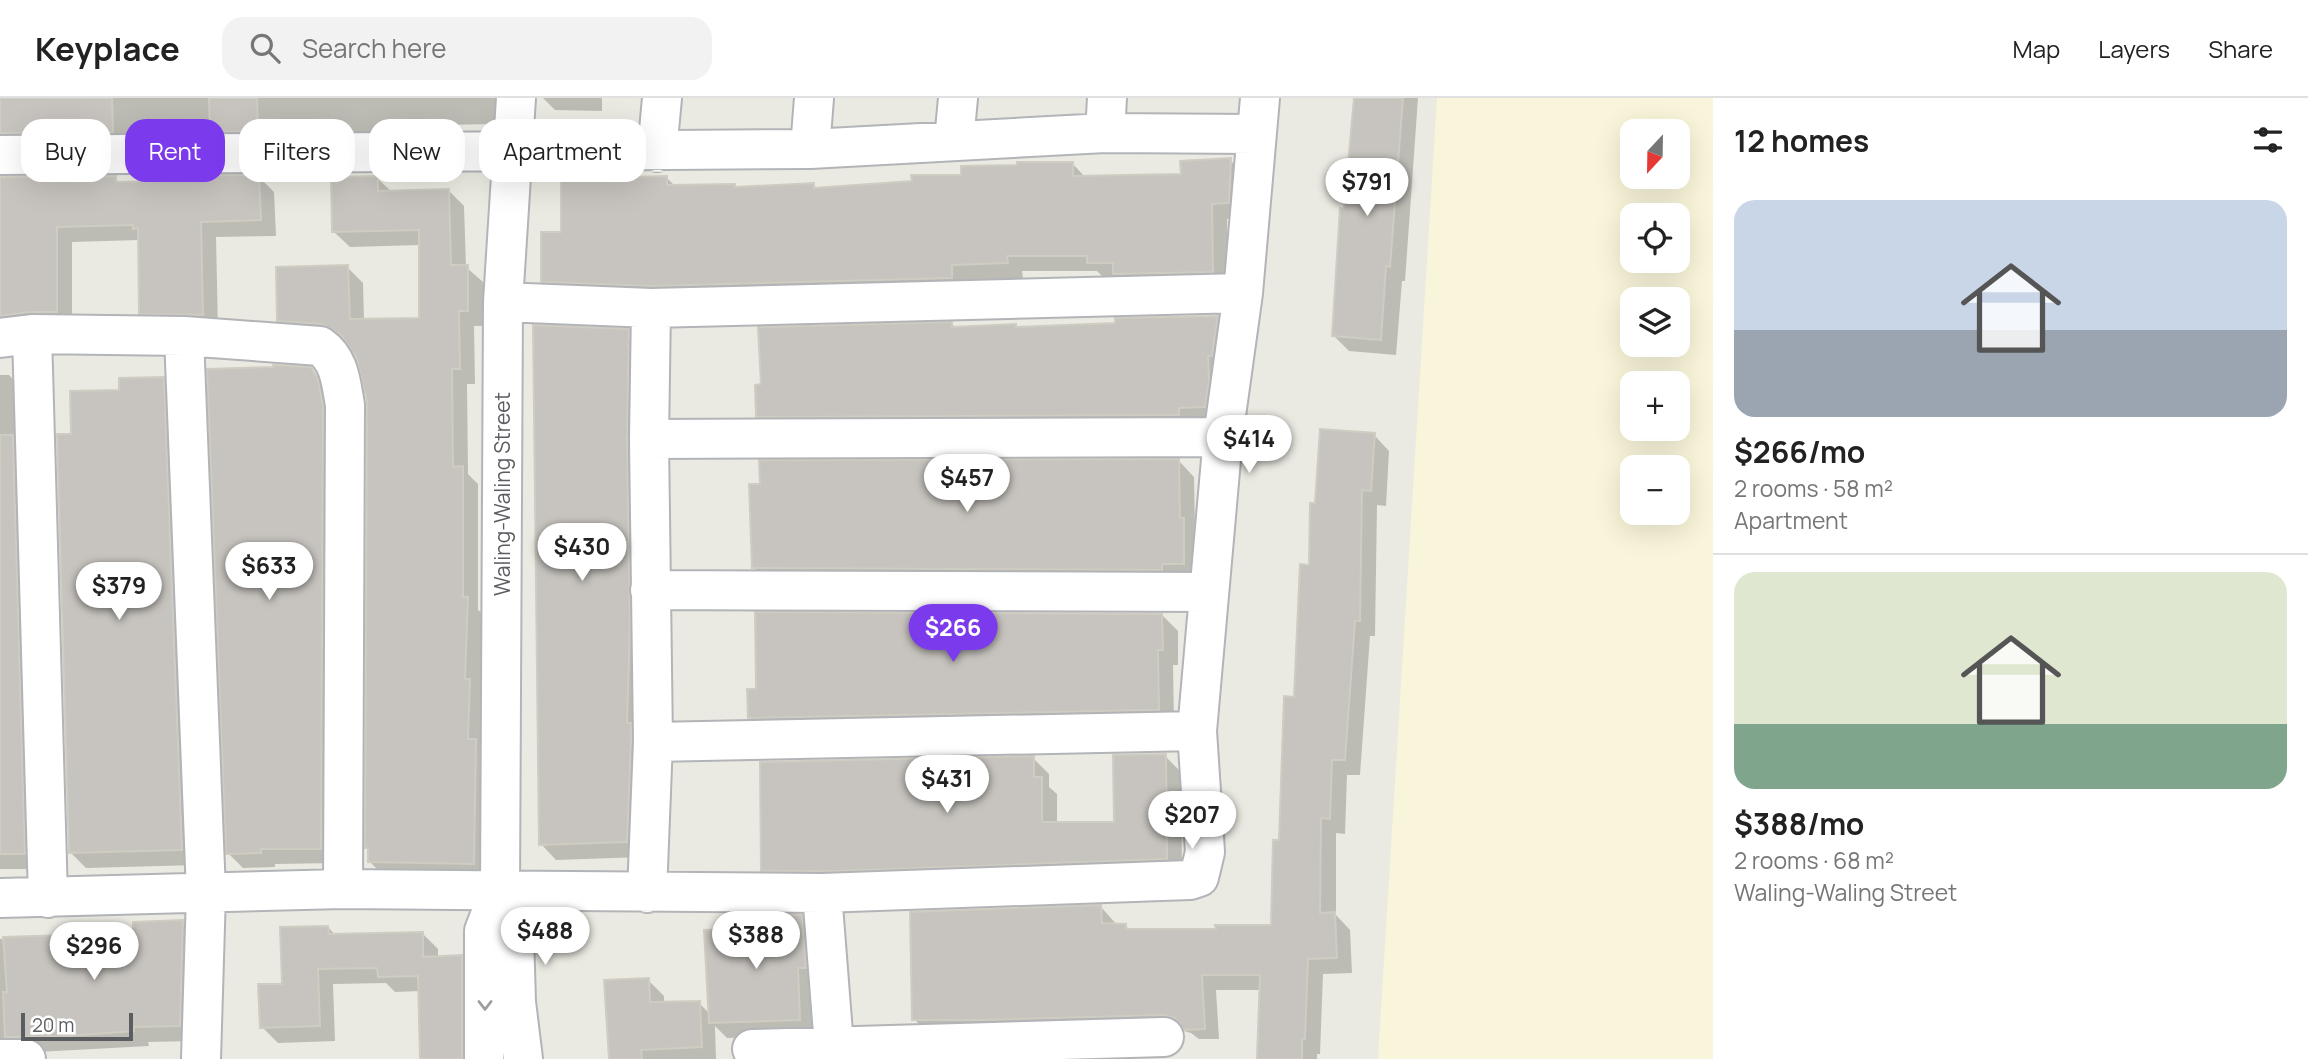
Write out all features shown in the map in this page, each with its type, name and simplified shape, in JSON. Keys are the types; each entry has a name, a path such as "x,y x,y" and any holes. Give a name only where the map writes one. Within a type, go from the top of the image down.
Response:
{"street":[{"name":"Waling-Waling Street","path":"515,119 516,98"},
{"path":"657,152 662,98"},
{"path":"810,149 814,98"},
{"path":"954,141 958,98"},
{"path":"0,898 343,890 822,893 1190,880 1199,877 1205,852 1197,731 1223,438 1244,293 1258,116 1106,115 954,141 810,149 646,152"},
{"path":"0,155 479,152"},
{"name":"Waling-Waling Street","path":"511,182 503,302 500,890 514,935 516,1002 523,1059"},
{"path":"503,302 651,308 1244,293"},
{"path":"647,893 653,742 649,439 651,308"},
{"path":"48,898 16,336 184,336 320,346 330,353 338,368 345,405 343,890"},
{"path":"184,336 206,893 201,1059"},
{"path":"649,439 1223,438"},
{"path":"650,590 1209,592"},
{"path":"653,742 1197,731"},
{"name":"Waling-Waling Street","path":"484,1059 484,930 500,890"},
{"path":"822,893 834,1046"},
{"path":"752,1049 1164,1037"},
{"path":"0,1059 26,1059"}],"shaded area":[{"path":"1437,98 1713,98 1713,1059 1378,1059"}],"building":[{"path":"0,98 112,98 113,132 111,119 21,119 21,133 0,133"},
{"path":"209,98 257,98 258,119 239,119 239,131 225,132 225,119 210,119"},
{"path":"1354,98 1403,98 1390,267 1386,266 1381,340 1332,336 1340,208 1344,209"},
{"path":"1231,158 1229,203 1212,204 1213,272 1113,274 1113,263 1087,263 1087,256 1007,256 1008,263 952,265 952,278 651,286 541,282 541,232 561,232 561,182 646,182 646,177 667,176 667,185 735,184 735,187 814,183 814,188 912,181 911,175 961,175 961,166 1017,165 1017,162 1073,162 1073,176 1181,174 1180,161"},
{"path":"225,175 239,175 239,182 259,182 261,220 201,222 203,315 139,314 138,228 133,229 133,225 57,227 57,312 0,316 0,177 21,177 21,182 111,182 111,176 116,176 116,182 225,182"},
{"path":"355,176 369,176 369,182 378,182 378,191 449,189 451,265 468,265 468,311 459,311 460,369 452,369 453,467 463,466 463,597 468,597 465,679 470,679 468,739 476,739 474,864 368,862 368,848 365,848 367,401 356,357 341,335 322,324 277,321 276,267 348,265 350,319 419,318 419,230 332,232 331,182 355,182"},
{"path":"1218,316 1212,356 1208,356 1209,380 1205,407 1179,408 1179,415 756,417 755,385 761,384 758,327 952,322 952,327 1016,324 1016,327 1115,323 1115,318"},
{"path":"533,325 629,329 627,439 630,621 627,723 631,723 631,742 627,842 539,845"},
{"path":"273,365 311,367 318,379 323,407 321,849 261,849 261,853 226,854 207,369"},
{"path":"164,377 182,850 69,853 57,434 71,434 70,391 119,390 119,378"},
{"path":"1320,429 1375,433 1371,491 1362,490 1360,621 1355,621 1345,760 1332,760 1330,819 1321,818 1320,913 1335,912 1337,958 1308,959 1302,1059 1257,1059 1260,975 1202,975 1205,1029 1184,1030 1175,1018 1163,1015 912,1020 910,912 1101,905 1102,923 1126,924 1126,929 1216,929 1215,925 1271,925 1273,840 1279,840 1284,696 1294,697 1300,564 1309,565 1310,503 1315,503"},
{"path":"0,435 13,435 25,854 0,854"},
{"path":"1179,459 1180,518 1184,518 1184,564 1162,564 1162,570 752,568 749,484 760,484 759,460"},
{"path":"755,612 1162,614 1163,650 1158,650 1159,710 748,718 747,689 756,689"},
{"path":"1166,754 1167,859 837,871 761,871 760,762 1034,756 1034,777 1042,777 1042,822 1114,822 1113,755"},
{"path":"763,914 802,915 806,968 798,968 800,1020 709,1023 704,930 754,928 754,924 763,924"},
{"path":"183,920 180,1026 133,1027 134,1031 55,1037 5,1037 3,992 7,992 3,937 133,933 133,922"},
{"path":"328,926 329,934 423,932 423,957 462,955 462,1059 420,1059 418,976 378,977 377,968 318,969 320,1026 260,1028 258,984 282,984 280,927"},
{"path":"649,978 650,1002 700,1001 702,1047 641,1050 642,1059 609,1059 604,980"}]}
